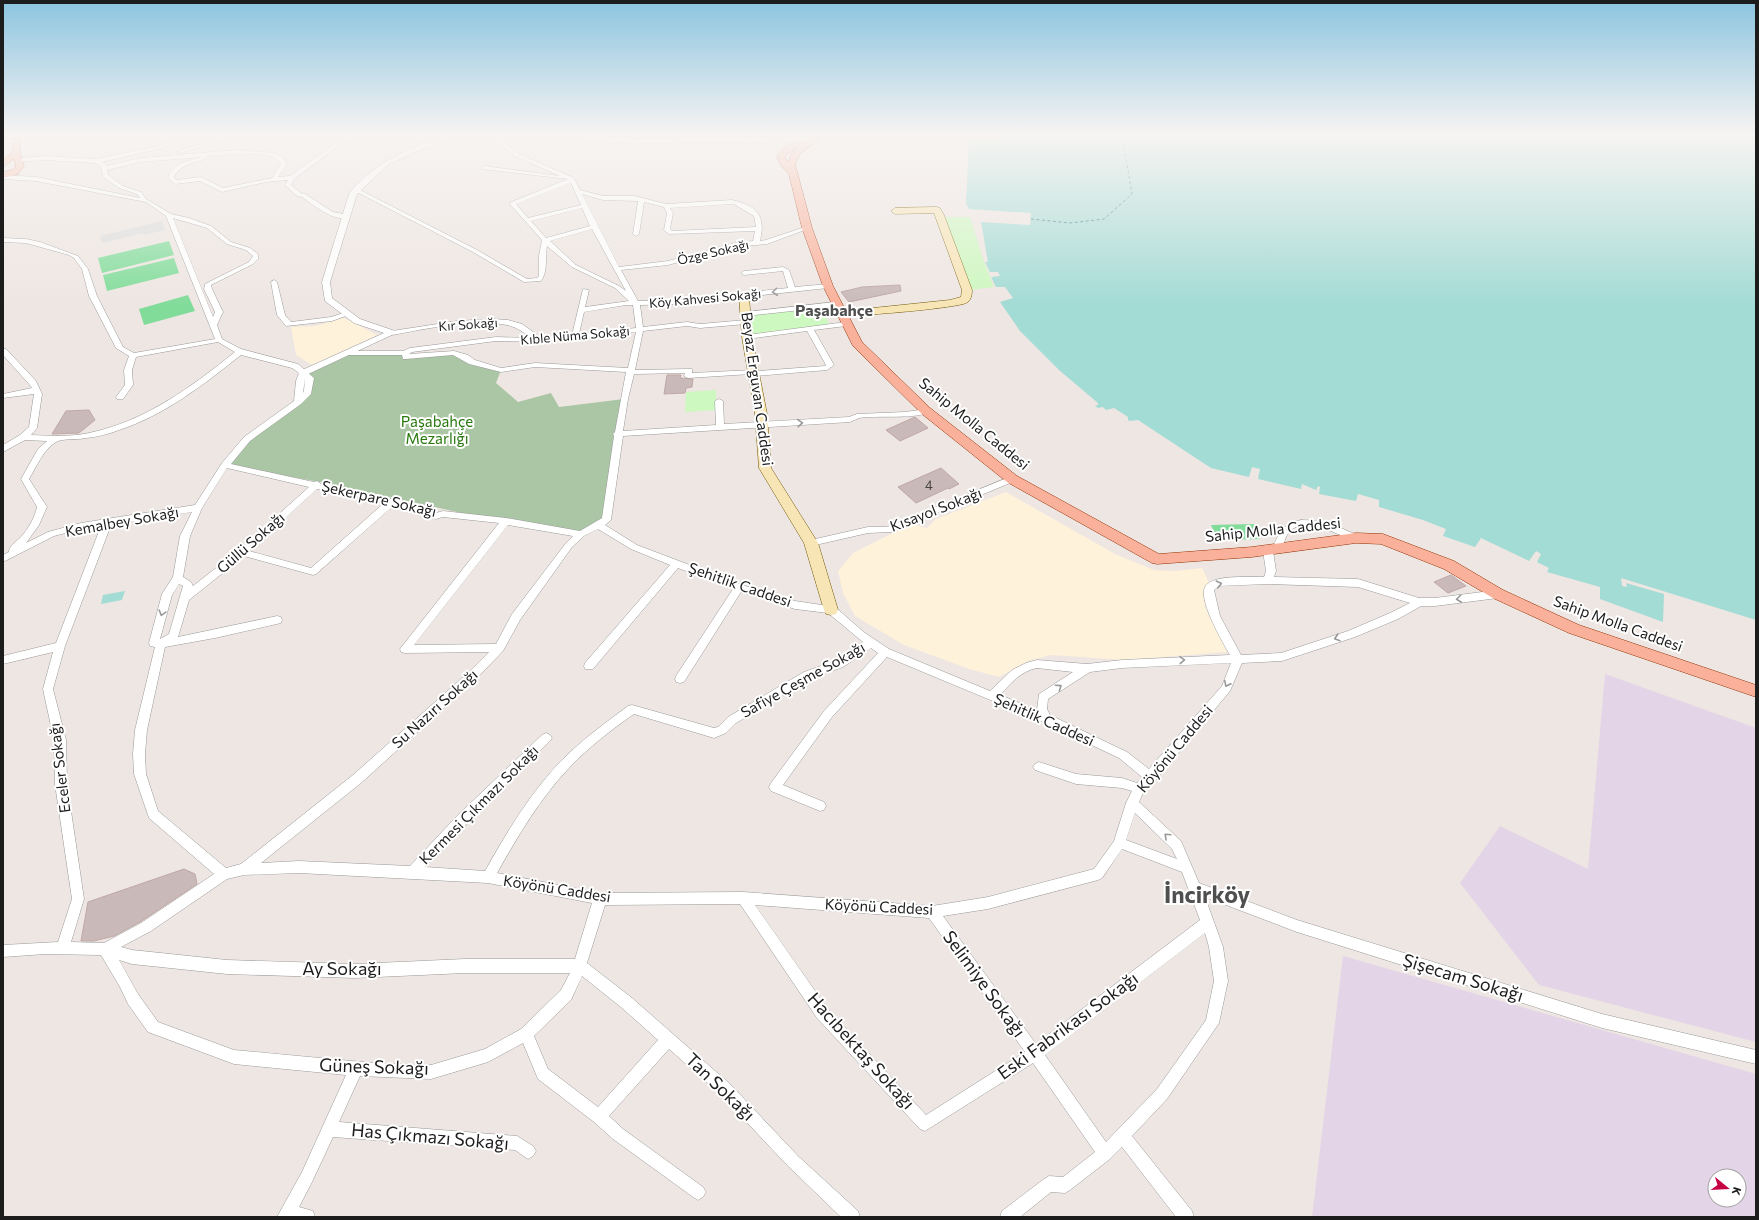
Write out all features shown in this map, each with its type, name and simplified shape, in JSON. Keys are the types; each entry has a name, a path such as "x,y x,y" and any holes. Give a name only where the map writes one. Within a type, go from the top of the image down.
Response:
{"main road":[{"name":"Sahip Molla Caddesi","path":"798,192 807,228 828,286 840,314 857,344 926,411 1012,479 1157,558 1272,550 1356,538 1383,539 1449,565 1498,594 1574,629 1756,691"},
{"path":"840,314 950,303 962,301 966,298 967,290 940,214 937,210 895,211"},
{"name":"Beyaz Erguvan Caddesi","path":"744,296 747,337 754,373 766,468 811,543 831,610"}],"street":[{"path":"101,192 148,202"},
{"path":"136,192 139,193 148,202 169,215 187,219 209,227 229,243 248,249 256,255 255,259 251,263 208,284 208,289 219,312 213,325"},
{"path":"296,192 331,214 347,216"},
{"path":"355,192 326,282 328,299 357,321 392,333"},
{"path":"360,192 475,251 526,281 539,280 542,276 542,256 545,240"},
{"path":"541,192 512,204 545,240 574,266 616,287 636,303"},
{"path":"578,192 594,227 601,237 636,303 640,336 630,371 617,434 614,473 606,520 598,525"},
{"path":"581,192 603,198 628,198 666,206 732,202 739,203 758,216 759,229 756,242"},
{"path":"636,234 641,201"},
{"path":"526,220 585,206"},
{"path":"666,206 670,213 667,230 671,233 759,229"},
{"path":"169,215 219,340"},
{"path":"545,240 594,227"},
{"name":"Özge Sokağı","path":"618,269 668,263 735,245 767,242 807,228"},
{"path":"3,240 26,241 40,244 56,248 76,257 85,269 93,296 120,348 133,355 219,340 252,358 303,373 310,378 308,392 298,402 247,439 225,465 198,508 185,536 178,578 167,594 154,643 161,644 215,634 277,620"},
{"path":"744,273 782,269 786,270 792,290"},
{"path":"274,282 281,315 290,324 332,319 347,314"},
{"name":"Köy Kahvesi Sokağı","path":"582,310 626,303 679,302 828,286"},
{"path":"576,337 585,290"},
{"path":"747,337 810,330 840,314"},
{"name":"Kıble Nüma Sokağı","path":"405,354 410,350 496,339 539,340 687,324 700,326 746,318 840,314"},
{"name":"Kır Sokağı","path":"392,333 468,322 500,320 519,326 539,340"},
{"path":"347,353 405,354 406,357 454,353 465,357 472,362 501,370 535,365 630,371 689,371 688,376 827,368 830,365 810,330"},
{"path":"303,373 392,333"},
{"path":"3,351 33,383 38,394 33,428 23,437 3,449"},
{"path":"23,437 54,439 98,434 124,427 151,416 200,384 241,351"},
{"path":"120,397 130,385 128,370 133,355"},
{"path":"3,396 36,390"},
{"path":"719,401 720,427"},
{"path":"617,434 850,419 857,416 905,414 926,411"},
{"path":"3,558 22,542 37,522 42,507 25,479 41,451 54,439"},
{"name":"Şekerpare Sokağı","path":"225,465 317,484 355,495 391,502 436,516 443,514 506,521 582,534"},
{"name":"Kısayol Sokağı","path":"811,543 868,530 888,530 922,518 1012,479"},
{"name":"Güllü Sokağı","path":"183,600 242,552 317,484"},
{"path":"242,552 313,572 391,502"},
{"name":"Kemalbey Sokağı","path":"3,558 51,534 81,526 198,508"},
{"path":"499,648 405,648 506,521"},
{"name":"Eceler Sokağı","path":"63,948 78,899 61,784 60,740 48,689 60,646 106,523"},
{"path":"1268,580 1271,571 1272,550 1286,530 1292,525 1315,523 1333,528 1356,538"},
{"name":"Su Nazırı Sokağı","path":"244,869 357,779 474,674 499,648 516,617 562,553 582,534 598,525"},
{"name":"Şehitlik Caddesi","path":"598,525 634,547 739,588 795,605 831,610 861,636 884,652 1045,718 1123,755 1151,776"},
{"path":"589,666 677,563"},
{"path":"105,949 146,927 224,874 153,814 140,774 139,754 141,730 161,644 173,636 188,585 178,578"},
{"path":"1238,659 1222,632 1209,598 1209,588 1217,584 1268,580 1358,583 1419,602 1435,602 1498,594"},
{"path":"680,679 739,588"},
{"path":"992,696 1020,669 1030,665 1043,664 1075,669 1138,663 1282,658 1303,649 1351,634 1394,616 1419,602"},
{"name":"Safiye Çeşme Sokağı","path":"488,877 525,816 558,772 596,736 632,709 714,733 722,730 732,720 808,675 839,664 871,642"},
{"path":"3,660 60,646"},
{"path":"820,806 775,787 828,714 884,652"},
{"name":"Köyönü Caddesi","path":"224,874 244,869 299,867 413,872 488,877 600,899 743,898 932,912 988,903 1098,874 1119,843 1132,804 1139,789 1226,688 1238,659"},
{"path":"1045,718 1042,709 1044,697 1088,668"},
{"name":"Kermesi Çıkmazı Sokağı","path":"413,872 478,804 546,738"},
{"path":"1039,767 1076,779 1122,783 1139,789"},
{"path":"1008,1217 1049,1184 1065,1185 1105,1154 1162,1094 1212,1023 1221,981 1216,947 1195,887 1177,845 1132,804"},
{"path":"1119,843 1187,868"},
{"name":"Şişecam Sokağı","path":"1195,887 1297,926 1602,1021 1756,1057"},
{"name":"Hacıbektaş Sokağı","path":"743,898 822,1013 926,1124"},
{"name":"Güneş Sokağı","path":"105,949 125,982 133,999 153,1027 234,1057 356,1069 431,1072 488,1055 526,1034 566,995 580,966 600,899"},
{"name":"Selimiye Sokağı","path":"932,912 1035,1054 1105,1154"},
{"name":"Eski Fabrikası Sokağı","path":"926,1124 1035,1054 1207,923"},
{"name":"Ay Sokağı","path":"3,951 63,948 105,949 140,958 227,967 355,971 465,966 580,966"},
{"name":"Tan Sokağı","path":"580,966 628,1003 725,1088 794,1161 852,1217"},
{"path":"526,1034 543,1074 599,1117 618,1134 698,1192"},
{"path":"599,1117 668,1039"},
{"path":"307,1217 287,1214 307,1178 356,1069"},
{"name":"Has Çıkmazı Sokağı","path":"329,1128 476,1141 517,1143 528,1151"},
{"path":"1123,1136 1186,1217"}],"shaded area":[{"path":"162,221 165,230 144,235 143,233 102,243 100,236"},
{"path":"344,318 377,335 312,365 296,355 291,327 315,326"},
{"path":"1006,492 1115,554 1154,570 1175,571 1202,568 1211,587 1208,591 1205,607 1227,652 1125,660 1051,655 1028,661 999,677 969,669 904,645 855,616 843,593 838,571 853,553 911,524 927,528 936,519"},
{"path":"1605,674 1756,728 1756,1042 1539,985 1460,883 1500,826 1588,869"},
{"path":"1343,956 1756,1074 1756,1217 1312,1217"}],"green space":[{"path":"944,217 970,217 984,262 994,287 970,290"},
{"path":"169,241 174,255 102,273 98,258"},
{"path":"174,258 179,273 107,291 103,275"},
{"path":"188,295 195,311 144,325 139,309"},
{"path":"823,307 829,325 752,334 750,316"},
{"name":"Paşabahçe Mezarlığı","path":"347,353 452,355 465,357 501,370 496,383 518,402 551,393 559,407 624,399 606,520 581,534 503,522 320,482 225,465 247,439 308,392 310,378 303,373"},
{"path":"716,390 716,410 685,412 686,392"},
{"path":"1254,524 1260,539 1217,540 1211,525"}],"water":[{"path":"967,192 1756,192 1756,620 1621,578 1622,586 1627,587 1626,583 1664,594 1663,622 1600,599 1600,587 1547,572 1549,568 1537,562 1541,554 1536,551 1529,561 1481,538 1475,547 1443,536 1446,529 1423,520 1379,507 1379,500 1358,494 1356,501 1319,494 1320,487 1318,486 1316,490 1302,484 1301,489 1258,479 1260,469 1252,467 1249,477 1211,468 1138,420 1128,420 1128,417 1114,408 1106,410 1103,407 1098,408 1095,406 1098,405 1098,403 1059,370 1020,331 1000,302 1013,298 1005,287 996,287 991,277 1000,276 998,272 990,272 985,262 988,262 981,222 1030,225 1031,213 969,209 966,203"},
{"path":"125,591 122,600 101,604 103,595"}],"building":[{"path":"900,285 901,291 849,302 841,292 862,287"},
{"path":"667,375 681,375 680,378 693,379 692,387 686,388 685,393 664,394"},
{"path":"89,410 95,420 79,433 52,434 66,411"},
{"path":"915,417 928,428 900,441 886,430"},
{"path":"941,468 959,484 916,503 898,487"},
{"path":"1451,575 1466,586 1448,593 1434,582"},
{"path":"184,869 195,874 197,884 140,922 114,936 94,941 81,941 88,902"}],"ferry route":[{"path":"1031,219 1070,223 1104,219 1132,194 1132,192"}],"district":[{"name":"Paşabahçe","path":"834,310"},
{"name":"İncirköy","path":"1207,895"}]}
